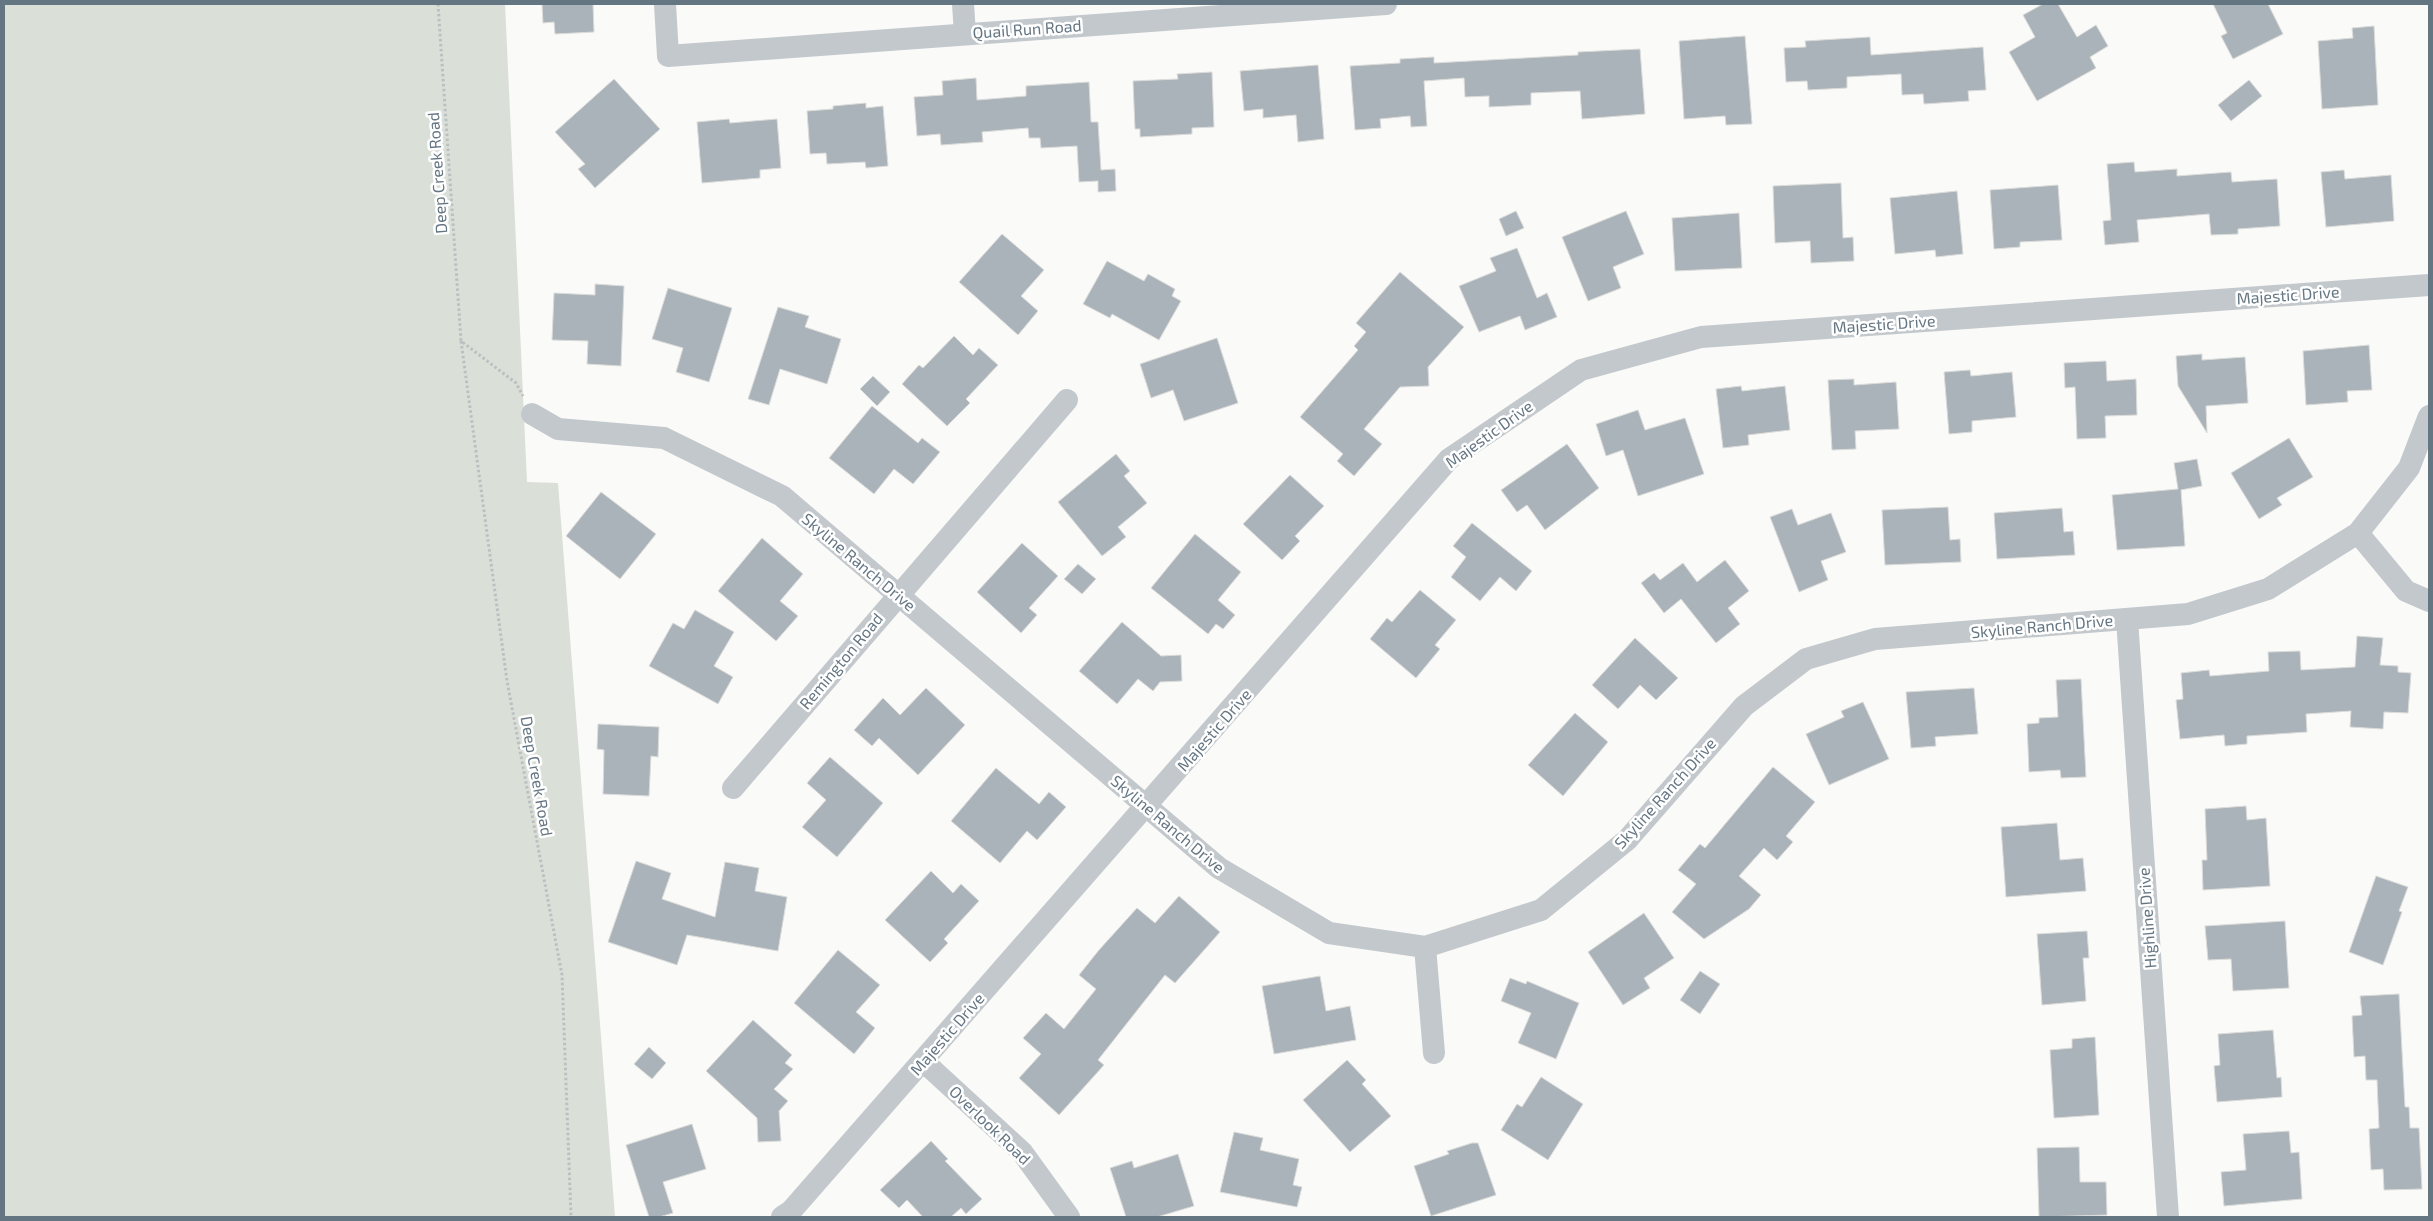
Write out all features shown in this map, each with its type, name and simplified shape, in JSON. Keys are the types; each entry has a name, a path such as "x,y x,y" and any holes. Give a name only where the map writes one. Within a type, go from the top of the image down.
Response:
{"street":[{"name":"Quail Run Road","path":"665,4 668,56 1386,4"},
{"path":"963,4 965,34"},
{"name":"Majestic Drive","path":"782,1217 791,1212 1450,459 1581,370 1701,337 2429,284"},
{"name":"Remington Road","path":"733,788 898,594 1067,400"},
{"name":"Skyline Ranch Drive","path":"532,414 558,429 664,438 782,496 1219,868 1329,933 1425,947 1541,910 1626,840 1744,706 1806,659 1876,639 2188,614 2268,589 2358,533 2409,468 2429,416"},
{"path":"2358,533 2406,591 2429,601"},
{"name":"Highline Drive","path":"2126,619 2168,1217"},
{"path":"1425,947 1434,1053"},
{"name":"Overlook Road","path":"923,1061 1022,1152 1069,1217"}],"path":[{"name":"Deep Creek Road","path":"438,4 461,341 507,681 562,975 571,1217"},
{"path":"461,341 516,383 532,414"}],"shaded area":[{"path":"4,4 505,4 527,482 558,483 615,1217 4,1217"}],"building":[{"path":"542,4 593,4 594,32 555,34 554,22 543,23"},
{"path":"2043,4 2058,4 2077,37 2096,25 2108,46 2090,57 2096,68 2037,101 2009,52 2035,37 2023,15"},
{"path":"2213,4 2268,4 2283,34 2233,59 2221,36 2227,33"},
{"path":"2374,26 2378,105 2322,109 2318,41 2353,38 2352,28"},
{"path":"1745,36 1752,124 1726,125 1725,116 1684,119 1679,41"},
{"path":"1870,37 1871,55 1983,47 1986,90 1968,91 1969,101 1924,104 1923,94 1902,95 1901,74 1847,77 1847,88 1808,90 1807,81 1786,82 1784,48 1806,47 1805,41"},
{"path":"1640,49 1645,114 1582,119 1580,91 1531,93 1531,105 1489,107 1489,96 1465,97 1464,78 1424,81 1427,126 1411,127 1410,116 1380,119 1381,128 1355,130 1350,66 1400,63 1400,59 1434,57 1434,63 1578,55 1578,52"},
{"path":"1318,65 1324,139 1298,142 1296,115 1263,118 1263,109 1244,111 1240,71"},
{"path":"1212,72 1214,127 1192,128 1192,134 1140,137 1140,129 1135,129 1133,81 1178,79 1177,74"},
{"path":"976,78 977,100 1026,96 1026,86 1089,82 1091,122 1098,122 1101,170 1115,169 1116,191 1098,192 1098,181 1079,182 1077,146 1041,148 1040,138 1029,138 1028,128 982,132 983,142 941,145 940,134 917,136 914,97 943,95 942,81"},
{"path":"614,79 660,129 595,188 578,169 585,164 555,132"},
{"path":"2249,80 2262,96 2231,121 2218,105"},
{"path":"866,103 866,108 883,106 888,166 866,168 865,162 827,164 826,153 810,154 807,111 833,109 833,106"},
{"path":"729,119 730,123 777,119 781,168 760,170 760,178 702,183 697,122"},
{"path":"2134,162 2135,172 2177,169 2177,176 2231,172 2232,182 2277,179 2280,226 2238,229 2238,234 2211,235 2209,214 2137,220 2139,242 2105,245 2103,221 2111,220 2107,164"},
{"path":"2344,170 2345,179 2391,175 2394,221 2326,227 2321,172"},
{"path":"1841,183 1843,238 1853,237 1854,261 1811,263 1810,241 1775,243 1773,186"},
{"path":"2058,185 2062,240 2020,242 2020,247 1994,249 1990,190"},
{"path":"1957,191 1963,254 1936,257 1935,250 1895,254 1890,198"},
{"path":"1516,211 1524,228 1506,236 1499,219"},
{"path":"1626,211 1644,254 1613,267 1621,288 1588,301 1562,237"},
{"path":"1739,213 1742,268 1675,271 1672,218"},
{"path":"1002,234 1044,270 1021,296 1038,311 1018,335 959,282"},
{"path":"1517,248 1537,298 1547,293 1557,317 1525,330 1520,316 1479,332 1459,286 1496,271 1490,258"},
{"path":"1107,261 1144,281 1148,274 1175,289 1172,296 1181,301 1159,340 1112,314 1110,318 1083,304"},
{"path":"1400,272 1464,327 1428,367 1429,386 1400,387 1364,429 1382,444 1354,476 1337,461 1343,454 1300,417 1358,350 1354,346 1366,332 1356,323"},
{"path":"595,284 624,286 621,366 587,364 588,341 552,340 554,293 595,295"},
{"path":"668,288 732,308 709,382 676,372 683,348 652,339"},
{"path":"778,307 809,316 805,327 841,339 827,384 780,369 769,405 748,399"},
{"path":"954,336 973,355 979,348 998,365 966,399 970,403 947,426 902,384 919,365 923,368"},
{"path":"1217,338 1238,403 1184,421 1173,390 1151,398 1140,364"},
{"path":"2369,345 2372,390 2347,391 2348,402 2306,405 2303,351"},
{"path":"2202,354 2202,360 2245,357 2248,403 2206,406 2207,433 2178,386 2176,356"},
{"path":"2106,361 2107,381 2136,379 2137,415 2105,416 2106,438 2077,439 2075,387 2065,388 2064,363"},
{"path":"1970,370 1971,376 2012,372 2016,417 1972,421 1972,432 1949,434 1944,372"},
{"path":"873,376 890,392 877,406 860,389"},
{"path":"1854,379 1854,385 1896,382 1899,429 1855,431 1856,449 1832,450 1828,380"},
{"path":"1741,386 1742,391 1785,386 1790,430 1748,435 1749,445 1723,448 1716,389"},
{"path":"872,406 918,443 922,438 940,452 913,484 894,469 874,494 829,458"},
{"path":"1638,410 1645,430 1685,418 1704,474 1638,496 1623,450 1606,456 1596,424"},
{"path":"2289,438 2313,477 2277,498 2282,505 2259,519 2231,473"},
{"path":"1567,444 1599,488 1545,530 1527,505 1517,512 1501,490"},
{"path":"1116,454 1130,471 1124,476 1147,503 1118,527 1126,537 1102,556 1058,502"},
{"path":"2197,459 2202,486 2181,490 2185,546 2117,550 2112,495 2178,489 2174,463"},
{"path":"1290,475 1324,506 1295,536 1300,541 1282,560 1243,524"},
{"path":"601,492 656,534 620,579 566,536"},
{"path":"1948,507 1950,540 1960,539 1961,562 1885,565 1882,510"},
{"path":"2062,508 2064,532 2073,531 2075,555 1997,559 1994,513"},
{"path":"1792,509 1798,525 1831,513 1846,552 1821,561 1828,580 1799,592 1770,517"},
{"path":"1472,523 1532,571 1516,591 1500,577 1480,601 1451,577 1466,557 1453,546"},
{"path":"1195,534 1241,572 1218,600 1235,615 1223,629 1216,624 1208,634 1151,588"},
{"path":"762,538 803,574 780,601 798,616 776,641 718,591"},
{"path":"1022,543 1058,576 1029,608 1037,615 1021,633 977,592"},
{"path":"1725,560 1749,591 1728,608 1740,624 1716,643 1681,599 1664,613 1641,583 1654,573 1660,580 1683,563 1697,582"},
{"path":"1078,564 1096,579 1082,594 1064,579"},
{"path":"1420,590 1456,620 1435,645 1440,649 1416,678 1370,639 1387,618 1392,622"},
{"path":"695,610 734,632 714,666 733,677 718,704 649,666 673,623 684,629"},
{"path":"1122,622 1161,656 1181,655 1182,681 1160,682 1153,691 1138,679 1117,704 1079,671"},
{"path":"2357,636 2383,638 2380,665 2398,666 2398,672 2411,673 2408,713 2384,712 2383,729 2350,727 2351,711 2306,714 2307,732 2247,736 2247,744 2225,746 2224,735 2180,739 2176,700 2183,699 2181,673 2209,670 2210,676 2269,671 2268,652 2300,651 2301,670 2355,667"},
{"path":"1635,638 1678,678 1656,700 1640,685 1618,709 1592,685"},
{"path":"2081,679 2086,777 2061,778 2060,770 2029,772 2027,724 2039,723 2039,718 2058,717 2056,680"},
{"path":"926,688 965,725 918,775 879,738 872,746 854,730 883,698 900,715"},
{"path":"1974,688 1978,734 1935,737 1936,746 1911,748 1906,692"},
{"path":"1863,702 1889,759 1829,785 1806,734 1844,717 1841,711"},
{"path":"1575,713 1608,742 1563,796 1528,765"},
{"path":"598,724 659,727 658,757 651,756 649,796 603,794 604,750 597,749"},
{"path":"830,757 883,803 837,857 802,827 826,800 807,783"},
{"path":"1773,767 1815,802 1786,836 1793,842 1777,860 1764,848 1739,876 1761,895 1749,909 1704,939 1672,912 1696,884 1678,870 1700,844 1705,848"},
{"path":"996,768 1039,804 1049,792 1066,807 1037,840 1027,831 1000,863 951,821"},
{"path":"2246,806 2247,820 2266,818 2270,886 2203,890 2202,860 2207,860 2205,809"},
{"path":"2057,823 2060,860 2083,858 2086,891 2006,897 2001,827"},
{"path":"636,861 671,873 662,899 715,917 725,862 759,868 755,891 787,897 778,951 687,935 677,965 608,942"},
{"path":"931,871 953,893 961,884 979,901 944,939 948,943 930,962 885,920"},
{"path":"2376,876 2408,887 2399,911 2402,912 2383,965 2349,952"},
{"path":"1179,896 1220,932 1175,983 1165,975 1098,1060 1104,1065 1059,1115 1019,1078 1041,1054 1023,1038 1046,1013 1064,1029 1096,989 1079,975 1099,950 1137,908 1155,923"},
{"path":"1644,913 1674,958 1644,978 1650,988 1623,1005 1588,952"},
{"path":"2285,921 2289,988 2233,991 2231,959 2208,960 2205,926"},
{"path":"2087,931 2089,958 2083,958 2086,1001 2042,1005 2037,934"},
{"path":"838,950 880,985 856,1012 875,1028 854,1054 794,1003"},
{"path":"1700,971 1720,984 1700,1014 1680,1000"},
{"path":"1320,976 1326,1011 1350,1006 1356,1040 1274,1054 1262,986"},
{"path":"1510,978 1526,984 1527,981 1579,1003 1556,1059 1518,1043 1531,1013 1501,1001"},
{"path":"2399,994 2405,1107 2409,1107 2410,1128 2419,1128 2422,1189 2384,1190 2383,1169 2371,1170 2369,1129 2379,1128 2377,1080 2366,1080 2365,1056 2354,1057 2352,1016 2362,1015 2360,996"},
{"path":"753,1020 792,1055 785,1063 793,1069 774,1089 788,1101 779,1111 781,1141 758,1142 757,1118 706,1071"},
{"path":"2273,1030 2277,1078 2281,1077 2282,1097 2217,1102 2214,1066 2220,1065 2218,1034"},
{"path":"2095,1037 2099,1115 2054,1118 2050,1050 2072,1048 2072,1039"},
{"path":"649,1047 666,1063 652,1079 634,1064"},
{"path":"1347,1060 1366,1080 1362,1084 1391,1116 1350,1152 1303,1100"},
{"path":"1541,1077 1583,1104 1548,1160 1501,1130 1517,1104 1522,1107"},
{"path":"692,1124 706,1169 663,1182 673,1213 659,1217 649,1217 626,1145"},
{"path":"2289,1131 2291,1153 2299,1152 2302,1199 2224,1206 2221,1172 2246,1170 2243,1134"},
{"path":"1234,1132 1263,1138 1260,1150 1299,1159 1293,1185 1302,1187 1297,1207 1220,1192"},
{"path":"931,1141 948,1159 945,1161 982,1199 966,1214 961,1208 951,1217 923,1217 907,1200 899,1208 880,1190"},
{"path":"1478,1143 1496,1195 1431,1216 1414,1166 1449,1154 1447,1151"},
{"path":"2079,1147 2080,1182 2106,1182 2107,1215 2039,1217 2037,1148"},
{"path":"1178,1154 1194,1206 1157,1217 1126,1217 1110,1168 1132,1161 1134,1168"}]}
